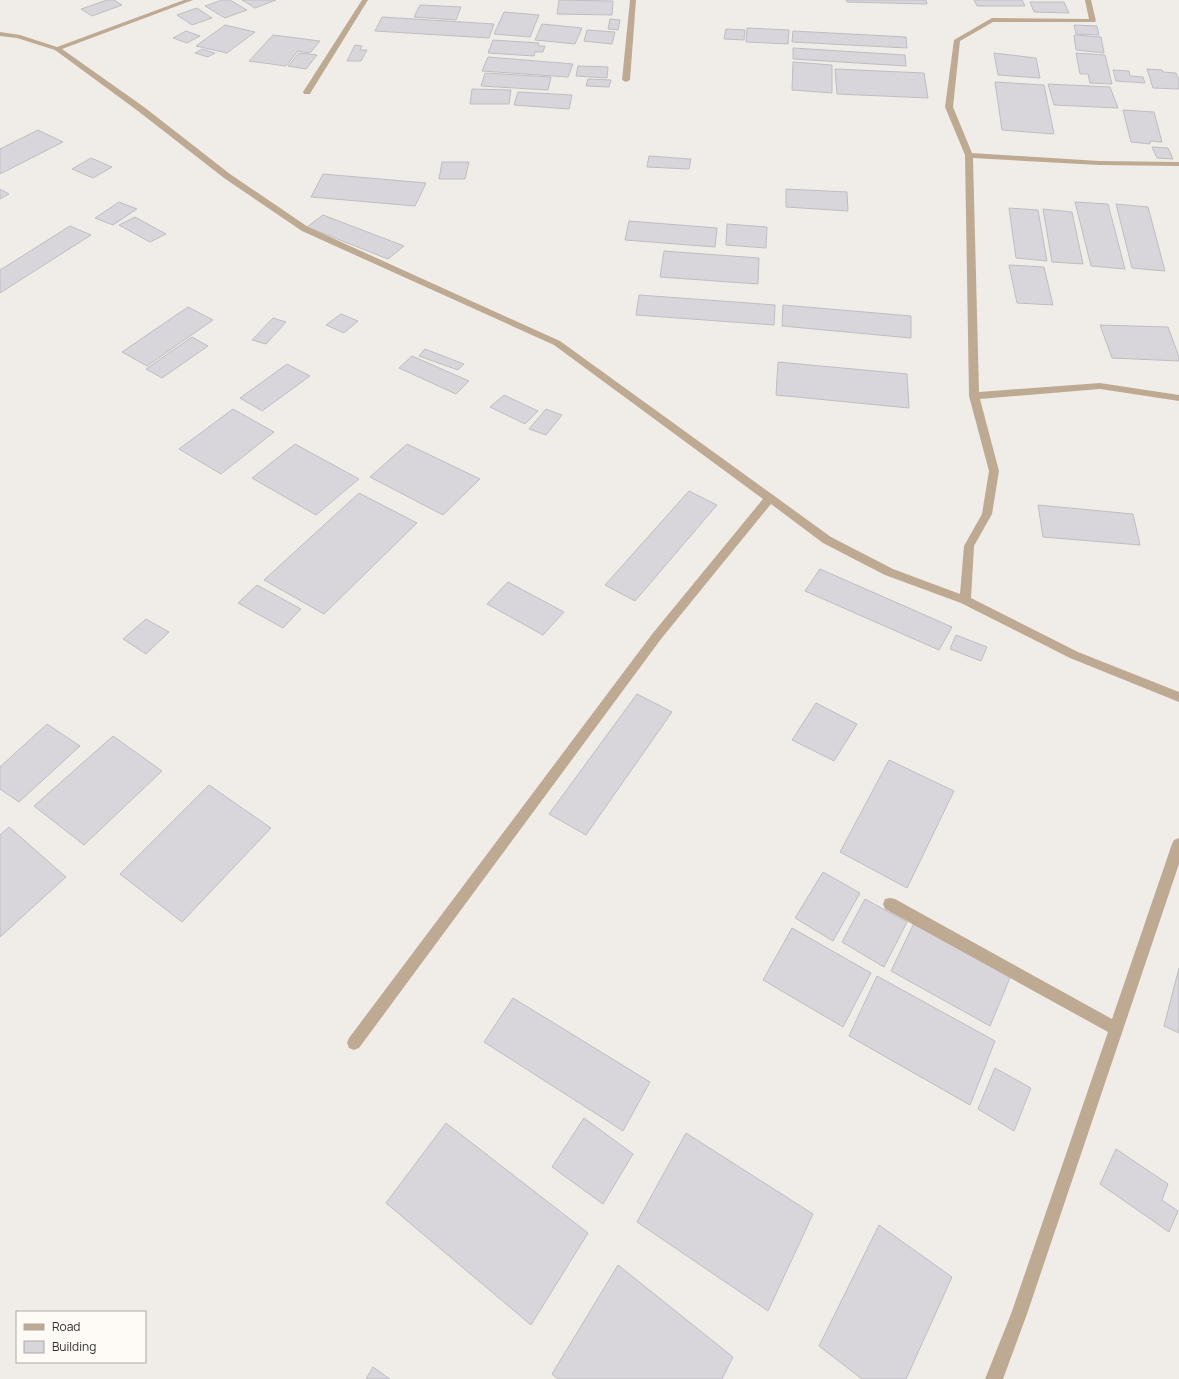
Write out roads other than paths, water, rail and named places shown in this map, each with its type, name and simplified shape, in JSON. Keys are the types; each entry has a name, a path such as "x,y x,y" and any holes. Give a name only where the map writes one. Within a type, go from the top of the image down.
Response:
{"street":[{"path":"57,48 190,0"},
{"path":"308,92 365,0"},
{"path":"626,80 633,0"},
{"path":"965,600 969,546 987,514 994,471 974,396 969,155 949,106 957,40 992,20 1092,21 1088,0"},
{"path":"0,34 18,36 57,48 141,109 227,176 305,229 557,343 827,540 889,572 965,600 1074,655 1179,697"},
{"path":"969,155 1099,163 1179,164"},
{"path":"974,396 1100,386 1179,398"},
{"path":"354,1043 657,636 769,499"},
{"path":"994,1379 1019,1314 1179,844"},
{"path":"890,904 1116,1029"}]}
